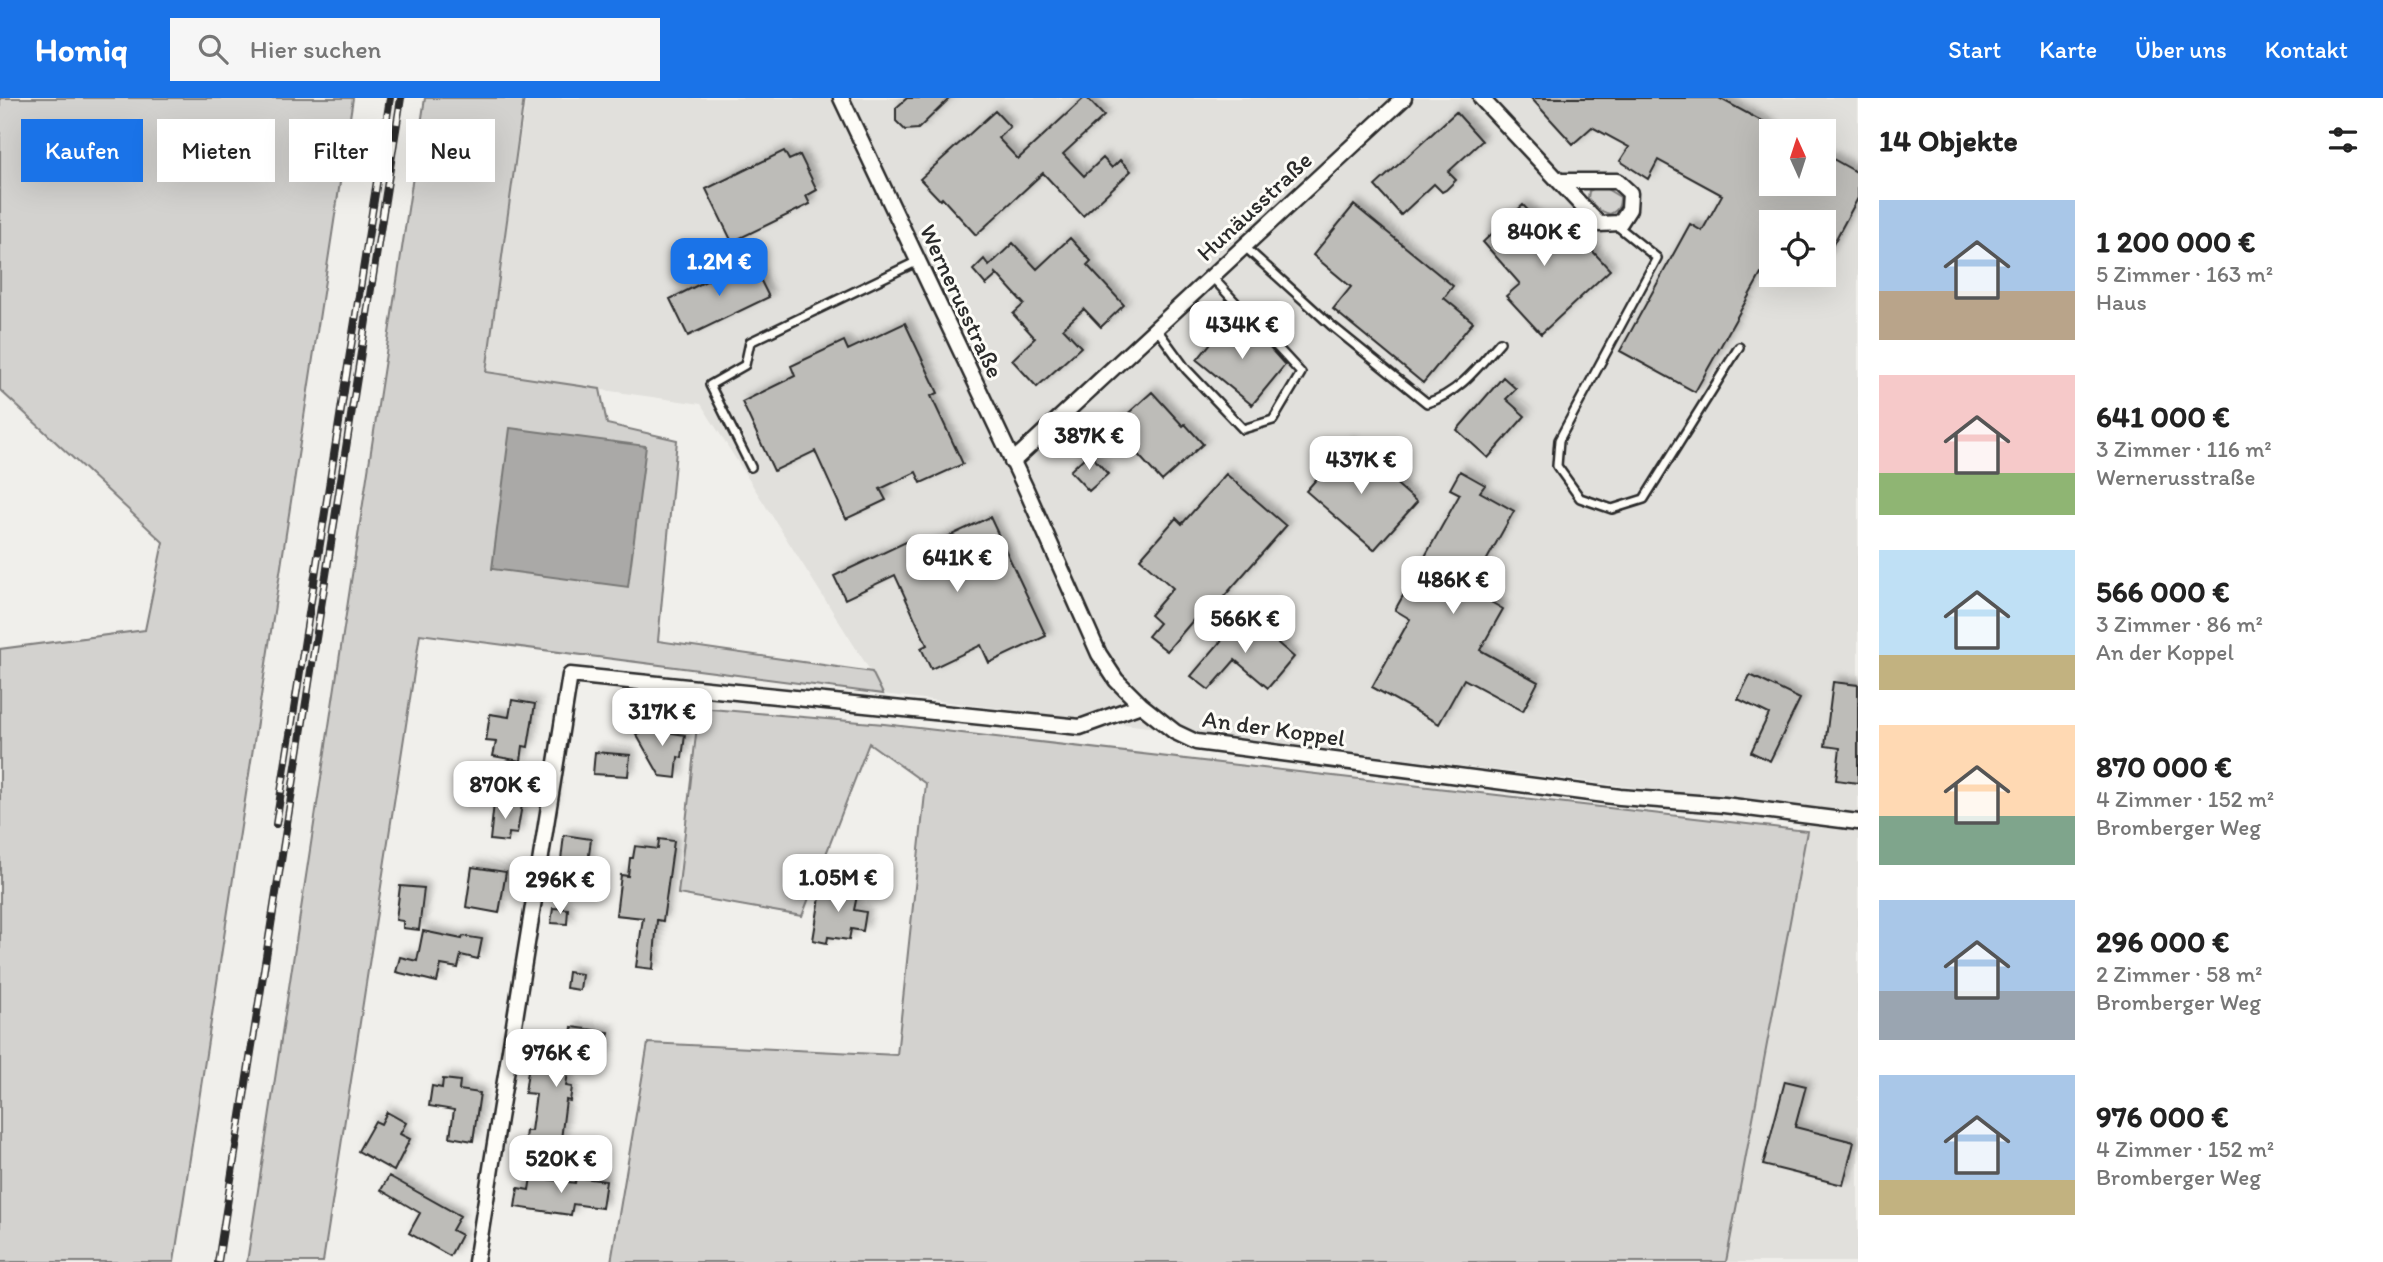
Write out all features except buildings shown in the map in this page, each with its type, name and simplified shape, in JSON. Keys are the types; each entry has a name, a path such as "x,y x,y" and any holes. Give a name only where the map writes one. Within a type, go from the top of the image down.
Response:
{"street":[{"name":"Wernerusstraße","path":"841,98 1099,654 1116,680 1141,705"},
{"name":"Hunäusstraße","path":"1012,462 1404,98"},
{"path":"1480,98 1599,224 1620,223 1629,209 1630,193 1617,181 1560,181"},
{"path":"476,1262 570,675 1080,727 1141,705"},
{"name":"An der Koppel","path":"1141,705 1175,732 1196,742 1620,797 1724,805 1858,822"}],"lane":[{"path":"1614,223 1657,258 1559,440 1557,466 1580,498 1612,509 1644,499 1738,347"},
{"path":"1244,246 1332,326 1426,403 1440,399 1462,384 1500,342"},
{"path":"751,467 710,385 745,365 750,342 918,261"},
{"path":"1156,328 1186,369 1243,429 1273,420 1301,373 1211,276"}],"shaded area":[{"path":"0,98 353,98 350,119 289,119 289,182 340,182 174,1262 0,1262 0,649 145,630 163,542 0,390"},
{"path":"425,98 524,98 486,372 600,389 607,424 677,440 658,641 872,672 883,694 420,634 323,1262 247,1262 412,182 495,182 495,119 422,119"},
{"path":"526,98 1858,98 1858,1262 1726,1262 1807,831 1815,810 883,694 701,404 485,373"},
{"path":"1605,188 1620,197 1617,210 1610,214 1595,206 1588,198 1589,191"},
{"path":"510,428 646,446 628,587 492,569"},
{"path":"699,708 884,724 1807,831 1726,1262 611,1262 648,1043 897,1055 926,784 869,743 802,916 678,894"}],"railway":[{"path":"276,824 390,98"},
{"path":"218,1262 401,98"}]}
